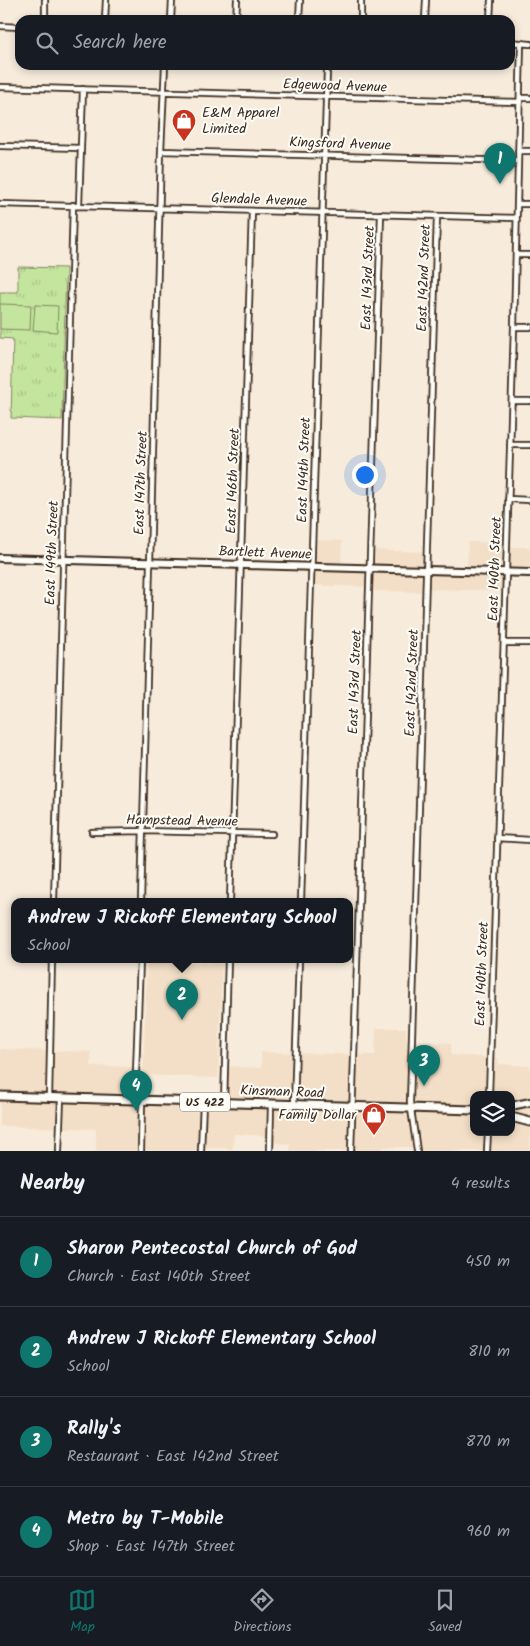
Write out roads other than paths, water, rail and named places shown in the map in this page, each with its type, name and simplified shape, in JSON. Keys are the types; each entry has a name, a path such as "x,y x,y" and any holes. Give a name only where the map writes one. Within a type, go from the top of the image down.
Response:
{"main road":[{"name":"Kinsman Road","path":"0,1096 470,1110"},
{"path":"515,1118 530,1122"}],"street":[{"path":"45,15 46,0"},
{"path":"105,15 106,0"},
{"path":"171,15 172,0"},
{"path":"236,15 237,0"},
{"path":"299,15 300,0"},
{"path":"361,0 361,15"},
{"path":"425,15 426,0"},
{"path":"490,15 491,0"},
{"path":"0,26 15,27"},
{"path":"515,43 530,44"},
{"name":"East 140th Street","path":"489,1091 512,401 521,44"},
{"name":"East 147th Street","path":"141,898 165,70"},
{"name":"East 144th Street","path":"301,898 328,70"},
{"name":"Edgewood Avenue","path":"0,87 327,97 520,100 530,98"},
{"path":"79,205 83,90"},
{"path":"0,146 81,148"},
{"name":"Kingsford Avenue","path":"161,151 518,161"},
{"path":"518,151 530,151"},
{"name":"Glendale Avenue","path":"0,204 516,218"},
{"path":"517,204 530,204"},
{"name":"East 149th Street","path":"54,898 73,205"},
{"name":"East 146th Street","path":"230,898 252,211"},
{"name":"East 143rd Street","path":"350,1151 381,214"},
{"name":"East 142nd Street","path":"416,1151 410,1108 437,216"},
{"path":"516,255 530,256"},
{"path":"514,326 530,327"},
{"path":"512,401 530,401"},
{"path":"510,445 530,445"},
{"path":"508,499 530,500"},
{"name":"Bartlett Avenue","path":"0,558 530,573"},
{"path":"504,643 530,643"},
{"name":"Hampstead Avenue","path":"92,832 143,831 272,834"},
{"path":"497,838 530,840"},
{"path":"49,1098 52,963"},
{"path":"140,963 136,1073 142,1100 140,1151"},
{"path":"224,1103 228,963"},
{"path":"294,1105 299,963"},
{"path":"59,1151 61,1098"},
{"path":"201,1151 203,1102"},
{"path":"515,1105 530,1102"},
{"path":"270,1151 272,1104"},
{"path":"487,1151 488,1136"}],"place":[{"name":"E&M Apparel Limited","path":"184,142"},
{"name":"Sharon Pentecostal Church of God","path":"500,184"},
{"name":"Andrew J Rickoff Elementary School","path":"182,1020"},
{"name":"Rally's","path":"424,1086"},
{"name":"Metro by T-Mobile","path":"136,1111"},
{"name":"Family Dollar","path":"374,1136"}]}
